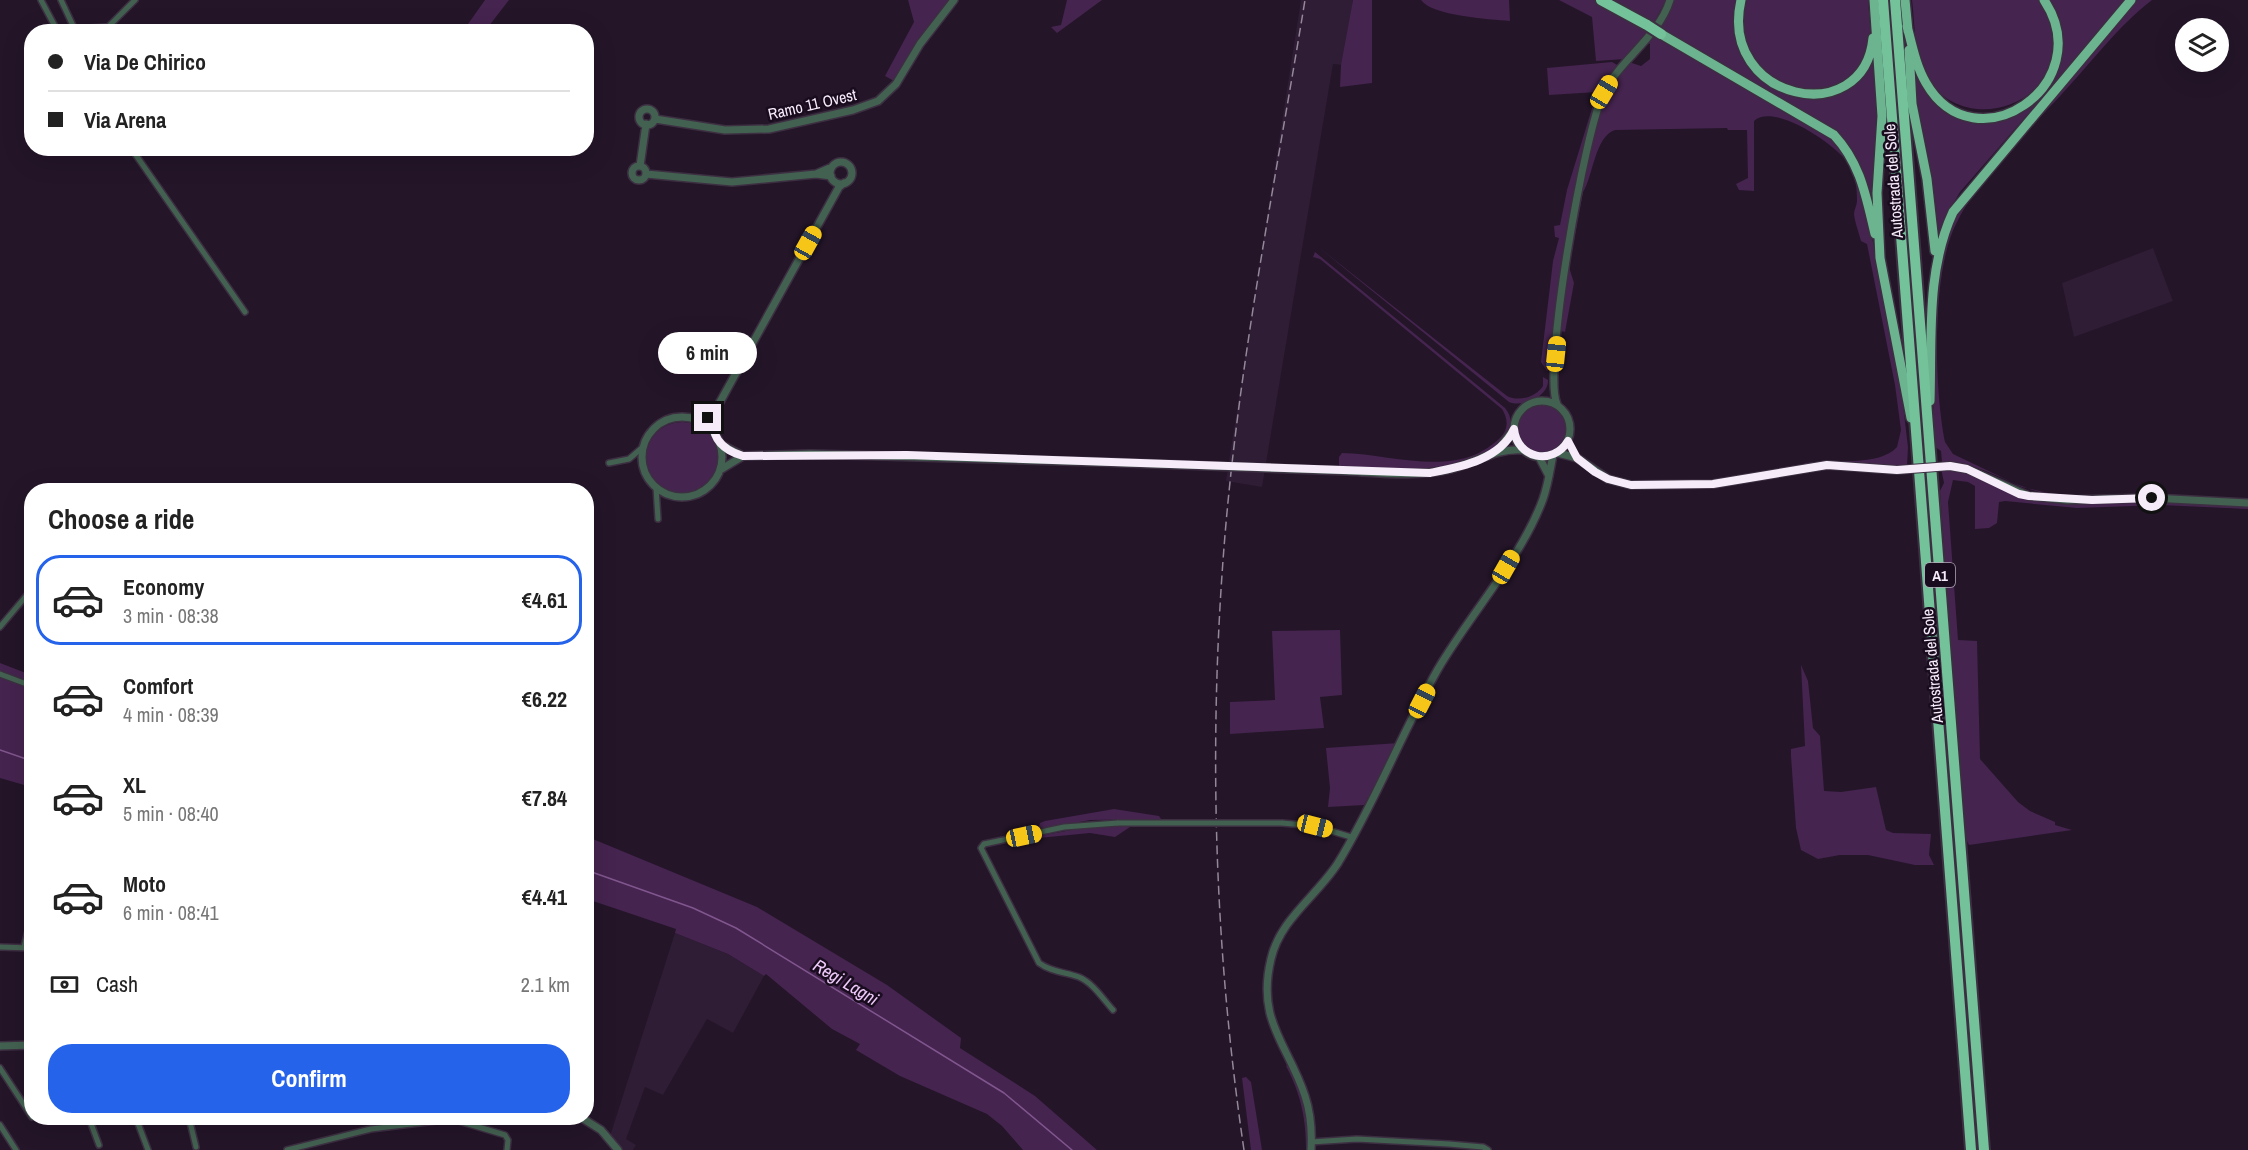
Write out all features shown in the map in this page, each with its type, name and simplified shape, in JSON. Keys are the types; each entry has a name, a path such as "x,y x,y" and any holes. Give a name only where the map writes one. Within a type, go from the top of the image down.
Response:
{"highway":[{"path":"1601,0 1834,135 1853,157 1860,173 1880,258 1899,348 1918,462"},
{"path":"1741,0 1737,28 1741,45 1750,63 1774,86 1800,94 1831,91 1848,84 1859,74 1872,47 1875,15"},
{"path":"1874,0 1882,116 1877,192 1880,258"},
{"name":"Autostrada del Sole","path":"1883,0 1971,1150"},
{"name":"Autostrada del Sole","path":"1894,0 1984,1150"},
{"path":"1905,0 1912,104 1927,179 1935,265 1929,452"},
{"path":"1907,26 1921,73 1936,96 1960,113 1976,117 2000,116 2024,107 2038,96 2053,70 2058,43 2055,24 2044,0"},
{"path":"1935,265 1944,230 1966,193 2131,0"}],"street":[{"path":"41,0 54,24"},
{"path":"61,0 72,21 76,24"},
{"path":"110,24 135,0"},
{"name":"Ramo 11 Ovest","path":"655,118 725,130 782,128 870,104 888,94 920,44 954,0"},
{"path":"1577,458 1568,441 1570,420 1557,404 1553,393 1565,266 1592,121 1611,80 1661,19 1670,0"},
{"path":"72,21 76,24"},
{"path":"646,124 640,118 644,110 653,112 655,118 646,124 640,166 633,171 634,177 640,180 646,174"},
{"path":"137,156 245,312"},
{"path":"609,462 629,459 644,447 650,434 661,424 682,417 697,420 708,418 715,411 829,204 839,187 851,177 850,166 844,162 816,174 732,182 646,174"},
{"path":"640,166 646,170 646,174"},
{"path":"829,204 834,190 832,178 834,166"},
{"path":"816,174 844,183"},
{"path":"1523,450 1515,439 1516,418 1522,408 1538,401 1549,391 1554,374"},
{"path":"1538,401 1557,404"},
{"path":"712,431 715,411"},
{"path":"697,420 712,431 720,444 722,457 720,470"},
{"path":"1496,452 1514,429"},
{"path":"1488,1150 1461,1145 1358,1139 1311,1146 1309,1109 1305,1095 1272,1024 1269,1009 1269,970 1277,940 1285,926 1323,883 1387,773 1438,669 1496,583 1524,535 1542,501 1555,454 1568,441"},
{"path":"720,444 743,456 861,454 1430,473 1467,464 1496,452 1523,450 1539,457 1555,454 1577,458 1608,479 1631,485 1720,484 1827,465 1897,470 1950,466 1967,469 2019,494 2029,496 2067,500 2152,498 2248,503"},
{"path":"644,447 645,472 656,487 669,495 690,496 708,487 720,470 743,456"},
{"path":"1539,457 1549,476"},
{"path":"656,487 658,519"},
{"path":"0,627 24,598"},
{"path":"0,674 24,683"},
{"path":"1113,1010 1092,986 1081,978 1046,969 1039,963 981,848 984,844 1065,827 1118,823 1282,823 1315,826 1351,837"},
{"path":"0,947 24,947"},
{"path":"0,1047 24,1046"},
{"path":"0,1068 24,1105"},
{"path":"0,1125 16,1150"},
{"path":"92,1125 99,1145"},
{"path":"139,1125 148,1150"},
{"path":"191,1125 196,1148"},
{"path":"287,1150 371,1129 404,1125"},
{"path":"472,1125 505,1135 508,1140 507,1150"},
{"path":"593,1125 601,1130 618,1150"}],"shaded area":[{"path":"485,0 509,0 490,24 468,24"},
{"path":"908,0 949,0 918,40 894,81 885,76 914,22"},
{"path":"1067,0 1102,0 1057,33 1051,27 1061,25"},
{"path":"1301,0 1353,0 1343,65 1333,64 1262,487 1226,481"},
{"path":"1353,0 1372,0 1372,83 1340,87 1341,65"},
{"path":"1421,0 1509,0 1510,21 1448,13 1437,10"},
{"path":"1559,0 1595,0 1648,31 1625,59 1596,61 1592,17"},
{"path":"1608,0 1666,0 1653,24"},
{"path":"1672,0 1739,0 1737,29 1745,59 1764,83 1777,90 1792,94 1838,91 1874,56 1878,134 1875,216 1862,170 1849,146 1659,28"},
{"path":"1747,0 1868,0 1870,37 1865,59 1850,78 1830,89 1808,92 1785,86 1766,74 1751,55 1744,30"},
{"path":"1912,0 2041,0 2054,29 2054,55 2045,77 2030,94 2009,105 1987,109 1964,106 1943,96 1926,76 1919,58"},
{"path":"2047,0 2127,0 1960,192 1944,219 1938,238 1917,119 1913,66 1930,94 1946,108 1968,115 1999,119 2051,80 2058,25"},
{"path":"2137,0 2152,0 2116,33 1991,172 1967,205 1949,243 1943,269 1937,330 1941,419 1945,442 1953,454 2010,481 1972,466 1942,462 1941,451 1934,446 1933,351 1940,254 1950,223 1968,194 2112,25"},
{"path":"1654,33 1826,132 1850,158 1867,215 1896,346 1908,447 1907,466 1806,467 1805,463 1867,460 1879,457 1897,447 1901,430 1895,385 1867,244 1861,241 1854,212 1857,197 1853,172 1849,164 1832,147 1819,137 1790,122 1776,117 1764,117 1754,121 1754,191 1739,190 1736,184 1748,178 1747,130 1728,130 1727,128 1615,130 1608,134 1599,148 1583,192 1569,267 1574,283 1565,332 1561,331 1569,254 1596,120 1607,91 1629,62 1641,66 1650,59 1650,44 1647,42"},
{"path":"1612,62 1619,66 1601,91 1585,141 1567,236 1551,369 1547,371 1541,362 1553,261 1559,238 1555,237 1554,226 1560,225 1567,190 1597,92 1549,95 1547,68"},
{"path":"1317,246 1507,396 1517,399 1532,396 1543,386 1543,377 1548,380 1544,391 1540,396 1528,402 1509,402"},
{"path":"2153,248 2173,301 2074,337 2062,283"},
{"path":"1315,252 1505,408 1511,422 1505,437 1491,450 1473,459 1451,465 1403,469 1339,467 1339,457 1342,453 1424,462 1464,458 1483,451 1500,438 1506,428 1506,420 1502,409 1320,259 1313,257"},
{"path":"1537,405 1547,405 1559,412 1566,424 1566,434 1559,446 1547,453 1537,453 1522,442 1518,434 1518,424 1529,409"},
{"path":"682,422 702,428 712,438 718,458 712,478 702,488 682,494 662,488 652,478 646,458 652,438 662,428"},
{"path":"1941,468 1957,468 2035,499 2088,503 2150,501 2248,506 2248,509 2161,505 2077,508 2005,501 1999,502 1997,523 1989,528 1975,529 1975,486 1968,482 1953,480 1948,502 1958,640 1977,641 1980,759 2018,802 2030,811 2055,822 2055,825 2072,830 1969,845 1965,837 1940,491 1944,483"},
{"path":"1340,630 1342,695 1320,697 1324,728 1230,734 1230,702 1275,700 1272,631"},
{"path":"0,663 24,672 24,785 0,778"},
{"path":"1801,665 1808,681 1813,728 1820,736 1824,791 1841,792 1876,787 1886,830 1893,833 1931,834 1929,855 1934,865 1915,865 1868,855 1840,855 1818,859 1801,850 1796,828 1791,749 1805,746"},
{"path":"1399,743 1364,805 1328,807 1330,788 1326,748"},
{"path":"1114,809 1159,816 1161,819 1090,820 1038,830 1040,823 1045,821"},
{"path":"1087,827 1130,827 1115,837 1090,833 1018,840"},
{"path":"594,839 757,907 887,985 961,1038 960,1048 1035,1096 1097,1150 1023,1150 1002,1126 987,1114 900,1076 856,1050 860,1044 832,1029 766,974 764,976 728,954 675,933 676,929 594,901"},
{"path":"675,933 728,954 764,976 733,1033 707,1019 663,1095 645,1087 626,1139 636,1145 633,1150 622,1150 610,1136"},
{"path":"1288,1065 1304,1106 1309,1150 1306,1150 1302,1107 1286,1066"},
{"path":"1246,1077 1251,1082 1262,1150 1251,1150 1242,1078"}],"waterway":[{"name":"Regi Lagni","path":"0,750 24,758"},
{"name":"Regi Lagni","path":"594,873 693,908 736,928 1004,1093 1072,1150"}],"railway":[{"path":"1244,1150 1234,1074 1220,920 1216,766 1220,612 1225,535 1249,334 1305,0"}],"route":[{"path":"708,418 715,411 712,431 720,444 734,454 743,456 907,455 1403,474 1430,473 1467,464 1496,452 1514,429 1515,439 1520,447 1531,455 1546,457 1553,455 1558,453 1568,441 1577,458 1595,472 1608,479 1631,485 1728,483 1810,466 1897,470 1950,466 1967,469 2019,494 2029,496 2067,500 2152,498"}]}
